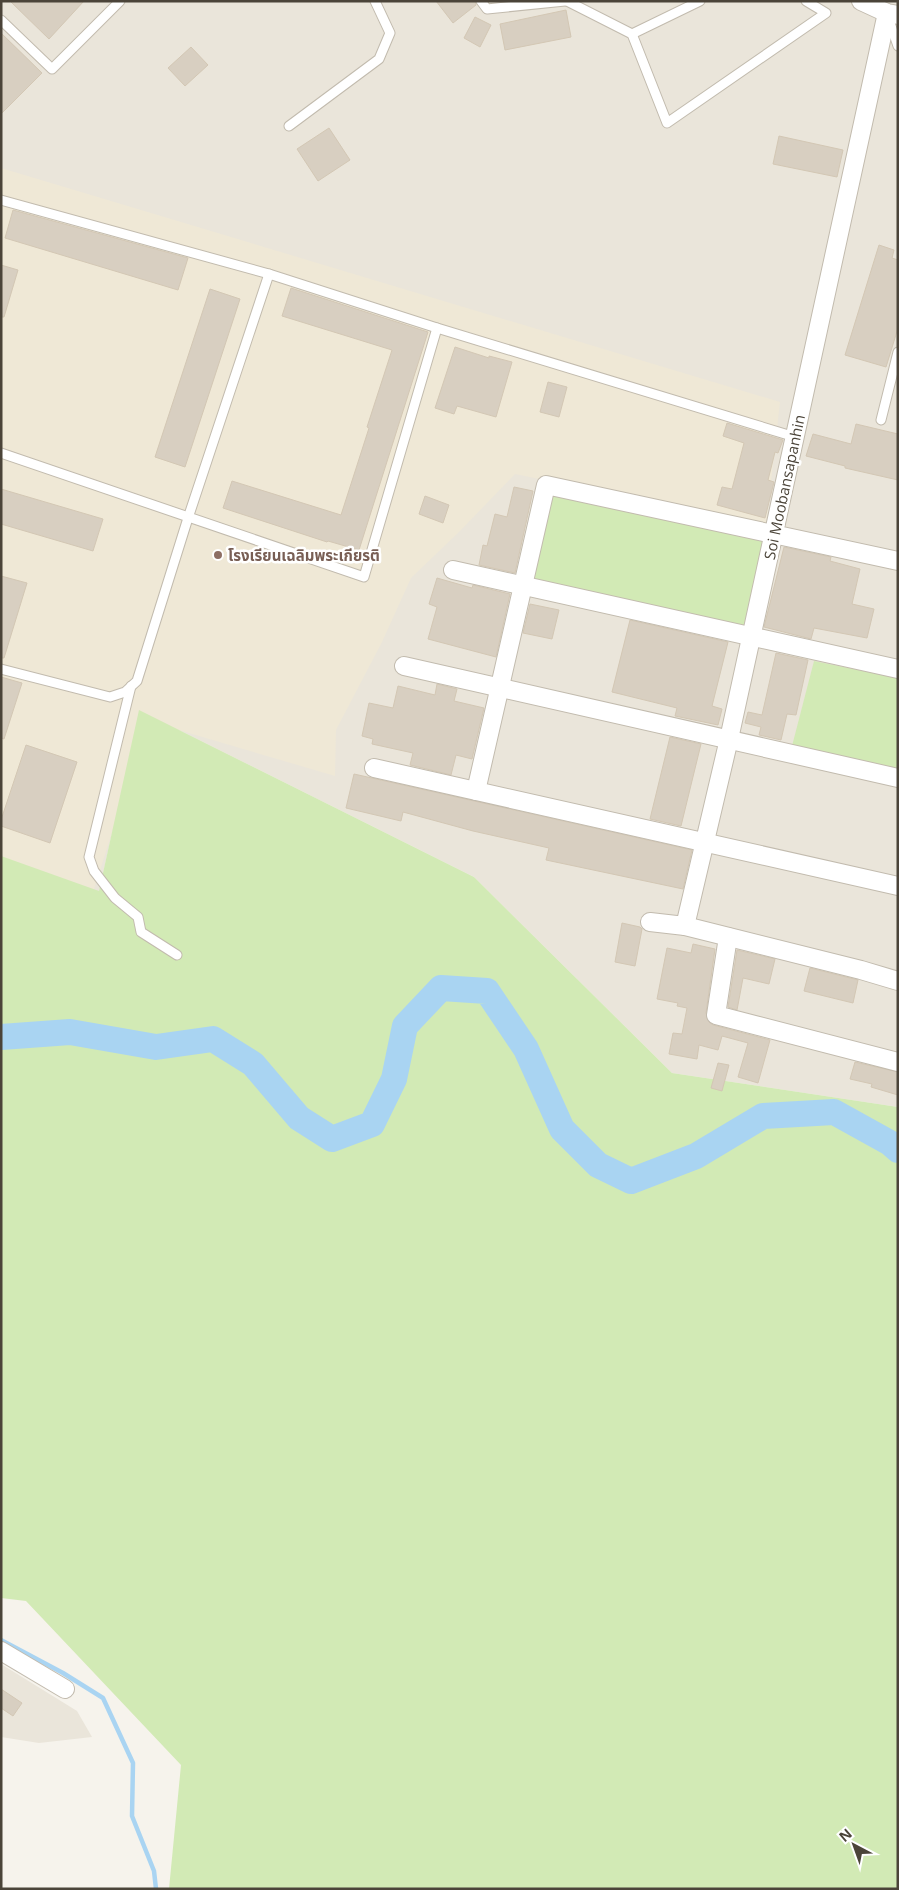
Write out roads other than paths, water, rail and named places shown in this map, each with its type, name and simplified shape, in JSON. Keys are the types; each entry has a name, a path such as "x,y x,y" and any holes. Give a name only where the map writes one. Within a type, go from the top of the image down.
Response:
{"street":[{"path":"861,1 892,14"},
{"name":"Soi Moobansapanhin","path":"685,926 729,739 794,437 892,14"},
{"path":"476,791 546,485 898,561"},
{"path":"454,570 898,669"},
{"path":"404,666 898,778"},
{"path":"374,768 898,886"},
{"path":"650,922 685,926 898,981"},
{"path":"728,937 716,1015 898,1062"},
{"path":"1,1651 65,1689"}],"lane":[{"path":"1,20 52,69 120,1"},
{"path":"289,126 380,59 390,33 376,1"},
{"path":"481,1 487,9 566,1 632,34 667,123 826,13 806,1"},
{"path":"632,34 700,1"},
{"path":"892,14 898,46"},
{"path":"1,200 269,274 437,328 794,437"},
{"path":"1,670 110,697 125,692 137,681 188,518 269,274"},
{"path":"1,452 364,578 437,328"},
{"path":"880,420 898,352"},
{"path":"131,686 90,857 94,870 114,898 138,917 141,932 176,955"}],"waterway":[{"path":"1,1037 70,1032 156,1047 213,1039 253,1064 299,1118 332,1139 372,1124 394,1079 405,1026 441,988 487,991 526,1049 562,1129 598,1165 631,1181 696,1156 763,1116 834,1112 890,1143 898,1150"},
{"path":"1,1640 63,1673 103,1698 133,1763 132,1816 154,1871 156,1889"}],"place":[{"name":"โรงเรียนเฉลิมพระเกียรติ","path":"218,555"}]}
